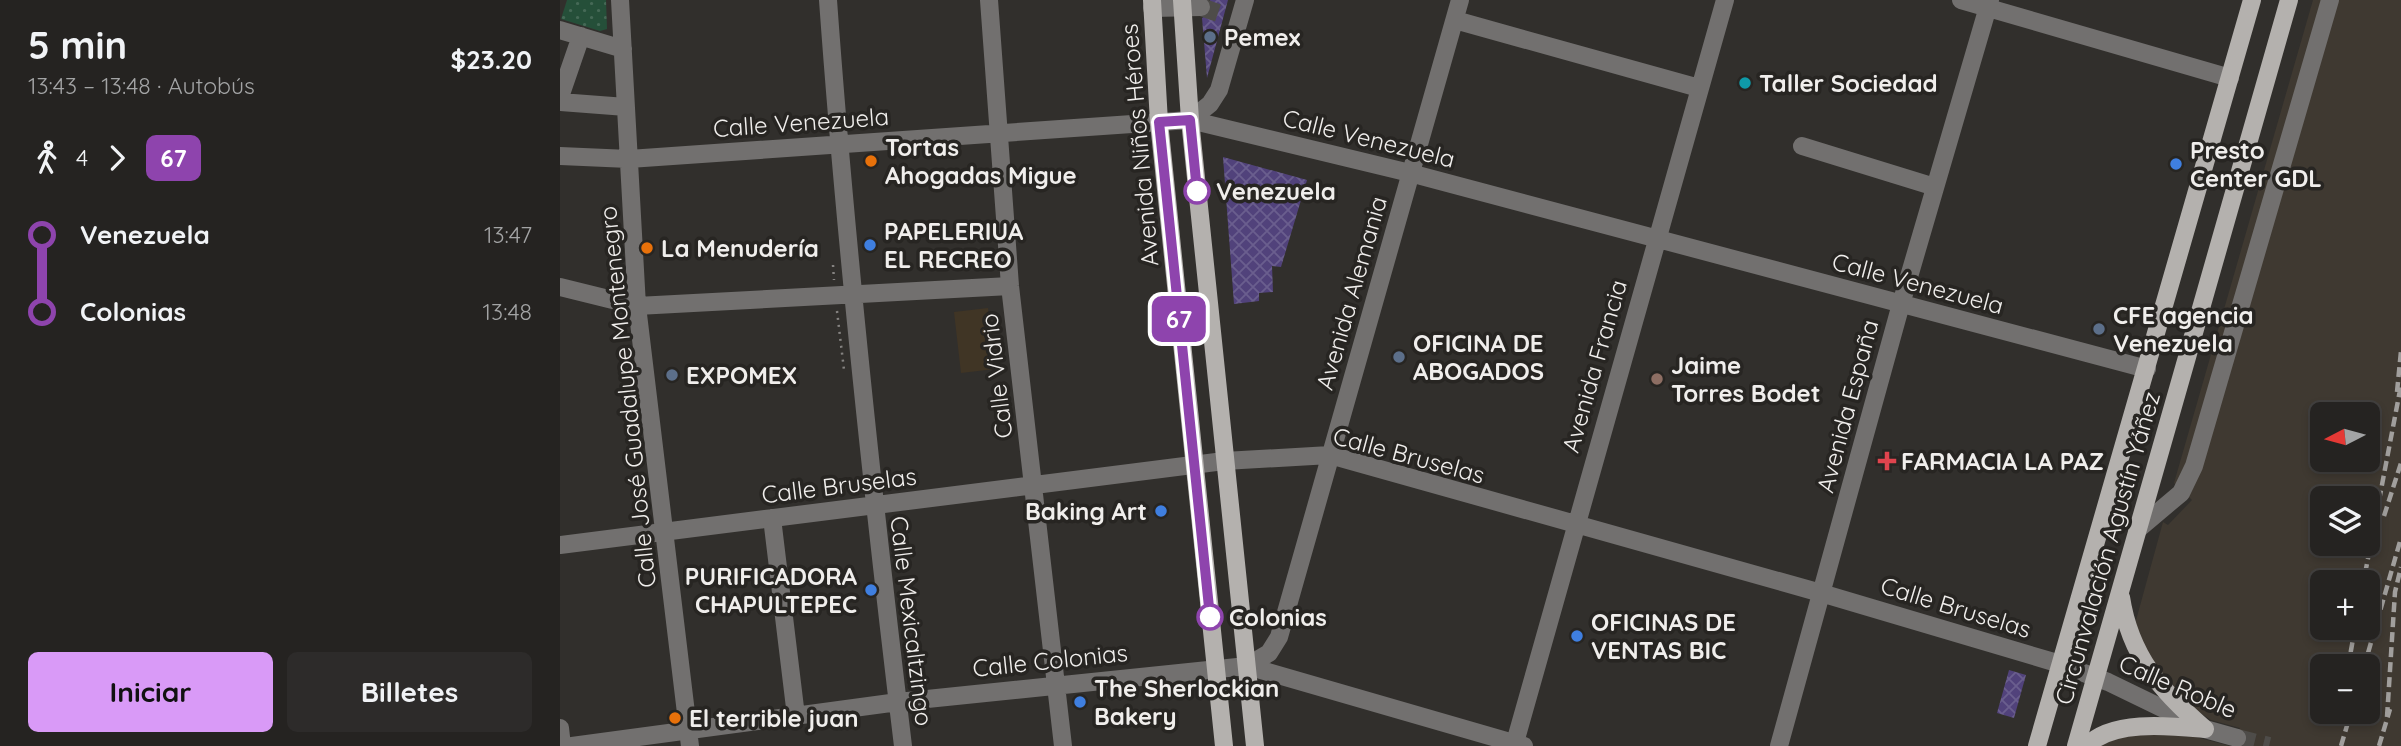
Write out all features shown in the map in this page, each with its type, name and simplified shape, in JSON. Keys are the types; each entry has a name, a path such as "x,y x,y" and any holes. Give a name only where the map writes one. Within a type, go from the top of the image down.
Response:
{"main road":[{"name":"Circunvalación Agustín Yáñez","path":"2037,746 2252,0"},
{"name":"Circunvalación Agustín Yáñez","path":"2076,746 2288,0"},
{"name":"Avenida Niños Héroes","path":"1152,4 1159,122 1224,746"},
{"path":"1182,4 1190,120 1255,746"},
{"path":"2120,590 2132,642 2147,671 2169,699 2205,729"},
{"path":"2087,746 2106,734 2134,727 2164,725 2205,729"}],"street":[{"name":"Calle José Guadalupe Montenegro","path":"620,0 637,306 689,738"},
{"name":"Calle Mexicaltzingo","path":"828,0 852,295 873,505 903,746"},
{"name":"Calle Vidrio","path":"989,0 1010,286 1063,746"},
{"path":"1190,120 1210,104 1219,90 1231,20 1245,0"},
{"name":"Avenida Alemania","path":"1247,666 1269,653 1279,636 1460,0"},
{"name":"Avenida Francia","path":"1518,745 1575,526 1725,0"},
{"path":"1961,0 1989,4 2230,78"},
{"path":"2137,530 2181,493 2194,466 2330,0"},
{"path":"1152,4 1201,7"},
{"name":"Avenida España","path":"1779,746 1901,304 1989,4"},
{"path":"1455,20 1699,88"},
{"path":"560,30 623,49"},
{"path":"580,36 560,99 626,107"},
{"name":"Calle Venezuela","path":"560,156 629,159 1190,120 1410,173 2147,369"},
{"path":"1802,146 1935,187"},
{"path":"560,287 637,306 1010,286"},
{"name":"Calle Bruselas","path":"560,545 1224,461 1330,455 1821,593 2061,664"},
{"path":"772,518 796,716"},
{"name":"Calle Roble","path":"2061,664 2096,677 2205,729 2237,738"},
{"name":"Calle Colonias","path":"572,746 689,738 796,716 898,702 1247,666 1518,745"},
{"path":"560,728 562,746"}],"shaded area":[{"path":"2313,0 2401,0 2401,746 2234,746 2240,728 2211,720 2193,708 2152,664 2135,624 2163,522 2168,525 2192,500 2174,483"},
{"path":"988,308 995,369 961,373 954,312"},
{"path":"2152,732 2188,735 2230,746 2100,746 2118,738"}],"green space":[{"path":"567,0 606,0 607,29 600,31 561,19"}],"building":[{"name":"Pemex","path":"1210,0 1228,0 1207,78 1202,18 1211,12"},
{"path":"1223,157 1307,180 1281,267 1272,266 1273,292 1259,293 1259,301 1234,304"},
{"path":"2009,670 2026,675 2014,718 1997,713"}],"tunnel":[{"path":"1201,7 1224,15"},
{"path":"2237,738 2269,746"}],"railway":[{"path":"2397,392 2401,351"},
{"path":"2366,570 2401,385"},
{"path":"2384,516 2401,463"},
{"path":"2368,654 2401,538"},
{"path":"2387,717 2395,592 2401,567"},
{"path":"2350,654 2353,640"},
{"path":"2379,746 2390,709"},
{"path":"2341,746 2347,724"}],"bus line":[{"name":"67","path":"1197,191 1190,120 1159,122 1210,617"}],"place":[{"name":"Pemex","path":"1210,37"},
{"name":"Taller Sociedad","path":"1745,83"},
{"name":"Tortas Ahogadas Migue","path":"871,161"},
{"name":"Presto Center GDL","path":"2176,164"},
{"name":"Venezuela","path":"1197,191"},
{"name":"PAPELERIUA EL RECREO","path":"870,245"},
{"name":"La Menudería","path":"647,248"},
{"name":"CFE agencia Venezuela","path":"2099,329"},
{"name":"OFICINA DE ABOGADOS","path":"1399,357"},
{"name":"EXPOMEX","path":"672,375"},
{"name":"Jaime Torres Bodet","path":"1657,379"},
{"name":"FARMACIA LA PAZ","path":"1887,461"},
{"name":"Baking Art","path":"1161,511"},
{"name":"PURIFICADORA CHAPULTEPEC","path":"871,590"},
{"name":"Colonias","path":"1210,617"},
{"name":"OFICINAS DE VENTAS BIC","path":"1577,636"},
{"name":"The Sherlockian Bakery","path":"1080,702"},
{"name":"El terrible juan","path":"675,718"}]}
